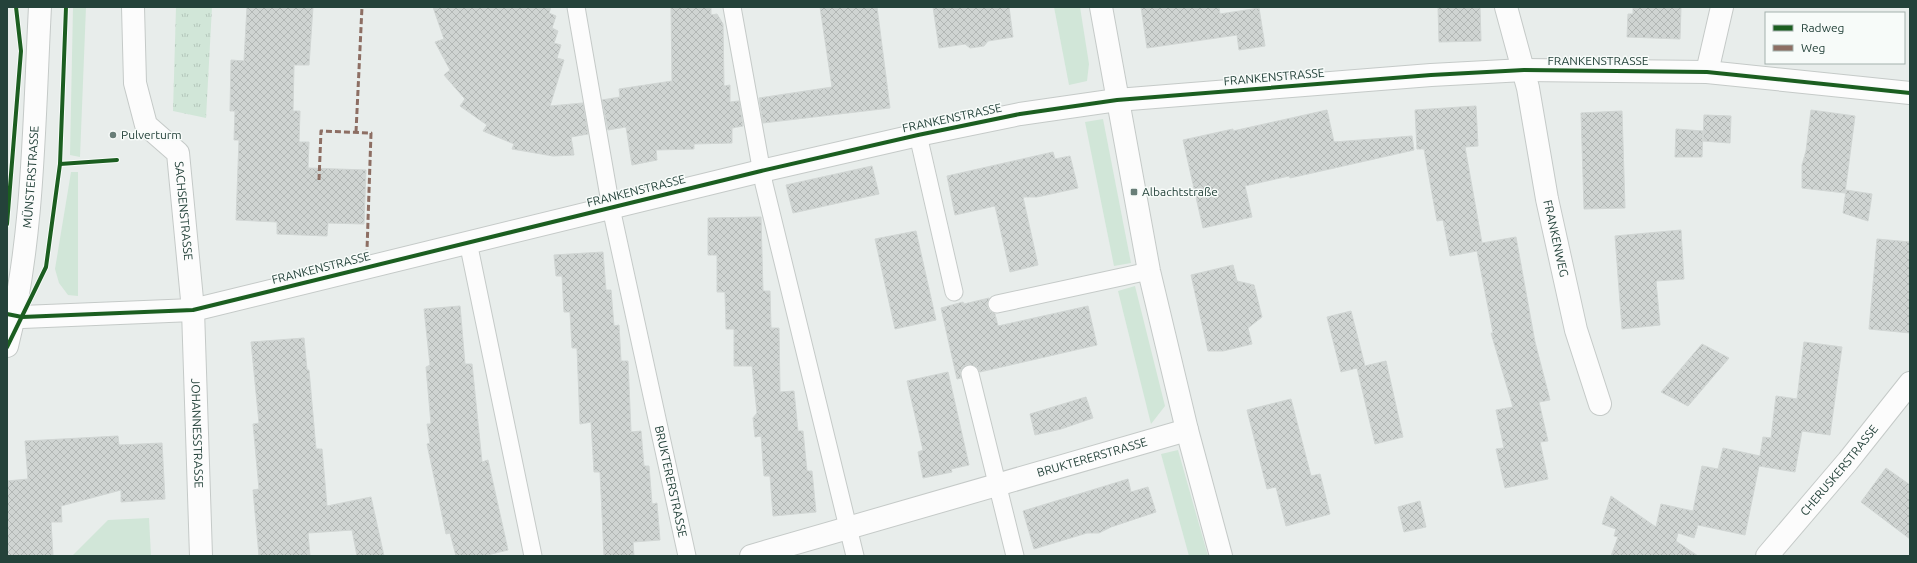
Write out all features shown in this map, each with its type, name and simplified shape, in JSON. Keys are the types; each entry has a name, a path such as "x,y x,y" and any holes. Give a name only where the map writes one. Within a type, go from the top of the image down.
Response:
{"street":[{"name":"MÜNSTERSTRASSE","path":"7,346 28,210 40,7"},
{"name":"SACHSENSTRASSE","path":"133,7 135,83 146,125 178,153 193,310"},
{"path":"1101,7 1149,271 1187,430 1221,556"},
{"name":"FRANKENWEG","path":"1506,7 1524,70 1547,199 1576,330 1600,404"},
{"path":"1707,72 1722,7"},
{"name":"FRANKENSTRASSE","path":"11,315 193,310 761,171 918,135 1020,114 1117,100 1423,76 1524,70 1707,72 1910,93"},
{"name":"JOHANNESSTRASSE","path":"193,310 201,556"},
{"name":"CHERUSKERSTRASSE","path":"1767,556 1848,461 1910,382"},
{"name":"BRUKTERERSTRASSE","path":"751,556 849,529 1187,430"}],"lane":[{"name":"FRANKENSTRASSE","path":"576,7 611,208 655,408"},
{"path":"732,7 761,171 855,556"},
{"name":"FRANKENSTRASSE","path":"918,135 954,292"},
{"path":"468,242 533,556"},
{"path":"998,304 1149,271"},
{"path":"970,374 1015,556"},
{"name":"BRUKTERERSTRASSE","path":"655,408 687,556"}],"green space":[{"path":"73,7 86,7 80,157 70,155"},
{"path":"176,7 212,7 206,118 173,111"},
{"path":"1054,7 1080,7 1089,64 1087,81 1069,85"},
{"path":"1103,119 1131,263 1114,266 1085,122"},
{"path":"71,172 78,172 78,296 68,295 59,283 55,269"},
{"path":"1135,286 1165,406 1151,424 1118,291"},
{"path":"1178,450 1208,556 1189,556 1161,454"},
{"path":"149,518 151,556 72,556 108,520"}],"building":[{"path":"247,7 313,7 309,65 294,65 293,111 300,111 299,142 309,142 308,168 366,170 364,224 328,223 327,236 277,234 277,222 236,220 239,140 234,140 235,111 230,111 231,60 244,61"},
{"path":"433,7 551,7 549,13 556,16 552,28 558,31 554,43 561,45 557,58 564,60 550,106 583,103 588,134 571,137 574,155 553,156 512,149 514,144 483,131 487,125 460,106 465,99 444,75 450,70 435,42 444,39"},
{"path":"671,7 711,7 711,15 717,14 723,24 724,86 730,85 730,102 739,101 743,126 732,128 732,143 694,144 694,149 656,150 657,160 632,165 626,127 608,130 602,100 620,97 619,89 672,81"},
{"path":"820,7 877,7 890,108 763,123 759,98 832,87"},
{"path":"933,7 1009,7 1013,37 988,41 984,46 970,48 965,44 939,48"},
{"path":"1141,7 1219,7 1220,14 1259,8 1265,46 1239,50 1237,35 1147,48"},
{"path":"1438,7 1480,7 1481,41 1439,42"},
{"path":"1633,7 1681,7 1680,39 1627,37 1628,14 1633,14"},
{"path":"1476,106 1478,146 1465,147 1482,243 1516,237 1535,342 1550,400 1539,402 1548,441 1540,442 1548,479 1505,488 1496,449 1504,448 1496,410 1513,407 1491,333 1493,333 1477,251 1450,256 1443,220 1437,221 1424,149 1417,149 1415,110"},
{"path":"1327,110 1334,142 1412,136 1414,150 1290,178 1289,176 1245,186 1252,217 1203,228 1183,140 1233,129 1233,131"},
{"path":"1811,110 1855,116 1845,193 1802,188 1802,165 1806,151"},
{"path":"1622,111 1625,208 1584,209 1581,113"},
{"path":"1704,115 1731,116 1730,143 1703,141"},
{"path":"1676,129 1703,131 1702,157 1675,157"},
{"path":"1053,152 1055,159 1070,156 1078,188 1037,197 1023,197 1038,265 1010,272 995,206 955,215 947,176"},
{"path":"872,166 879,194 793,213 786,185"},
{"path":"1846,190 1872,194 1868,221 1843,213"},
{"path":"761,217 763,291 770,291 771,328 779,328 780,392 794,391 798,431 803,431 807,471 812,471 816,512 773,516 770,476 764,476 761,436 755,437 753,418 757,413 752,366 734,366 734,329 726,329 725,292 717,292 717,255 708,255 708,218"},
{"path":"1681,230 1684,279 1656,281 1660,325 1622,329 1615,236"},
{"path":"916,231 936,320 895,329 875,239"},
{"path":"1877,239 1910,242 1910,333 1869,329"},
{"path":"603,252 606,290 611,290 614,326 619,325 621,361 628,361 631,432 641,431 644,466 649,466 652,504 657,503 660,540 633,542 634,556 604,556 600,472 594,472 591,422 580,424 577,348 572,348 570,312 564,312 562,276 556,276 554,255"},
{"path":"1233,265 1237,281 1254,285 1262,317 1248,328 1252,344 1223,351 1208,351 1191,275"},
{"path":"989,298 987,306 990,311 995,314 998,326 1088,306 1097,345 980,372 977,367 968,364 963,367 960,372 961,378 957,379 941,308 963,302 964,304"},
{"path":"460,306 465,364 472,364 482,462 488,460 508,550 483,556 456,556 450,533 446,534 427,444 430,443 427,424 431,424 426,367 430,365 424,309"},
{"path":"1351,311 1365,366 1386,361 1403,437 1375,444 1357,368 1341,372 1327,317"},
{"path":"304,338 307,370 309,370 316,449 322,449 327,506 371,497 384,556 357,556 352,530 308,533 310,556 259,556 253,490 259,489 253,424 259,423 251,342"},
{"path":"1804,342 1842,347 1830,435 1802,431 1795,472 1759,466 1745,535 1698,525 1694,538 1678,533 1676,541 1698,556 1611,556 1618,537 1614,536 1616,529 1602,524 1611,496 1656,527 1661,504 1693,511 1702,466 1718,469 1723,448 1760,456 1763,437 1771,438 1776,396 1797,399"},
{"path":"1702,344 1729,358 1688,406 1661,392"},
{"path":"948,372 969,465 951,469 952,472 923,478 918,452 923,450 907,381"},
{"path":"1086,397 1093,418 1061,429 1035,435 1030,414"},
{"path":"1291,399 1311,476 1320,474 1330,514 1286,526 1276,487 1267,489 1247,410"},
{"path":"118,436 119,445 162,443 165,499 121,502 121,490 61,506 62,522 51,522 53,556 7,556 7,481 28,479 25,441"},
{"path":"1886,468 1910,485 1910,539 1861,502"},
{"path":"1128,479 1131,492 1148,487 1156,512 1111,527 1099,533 1087,533 1034,549 1023,511"},
{"path":"1420,501 1426,527 1404,532 1398,507"}],"marked path":[{"path":"356,132 362,7"},
{"path":"319,180 321,131 371,133 367,250"}],"cycle path":[{"path":"7,224 21,51 16,7"},
{"path":"7,347 46,267 60,164 66,7"},
{"path":"7,314 22,317 193,310 761,171 918,135 1020,114 1117,100 1431,75 1524,70 1707,72 1910,93"},
{"path":"60,164 117,160"}],"place":[{"name":"Pulverturm","path":"113,135"},
{"name":"Albachtstraße","path":"1134,192"}]}
